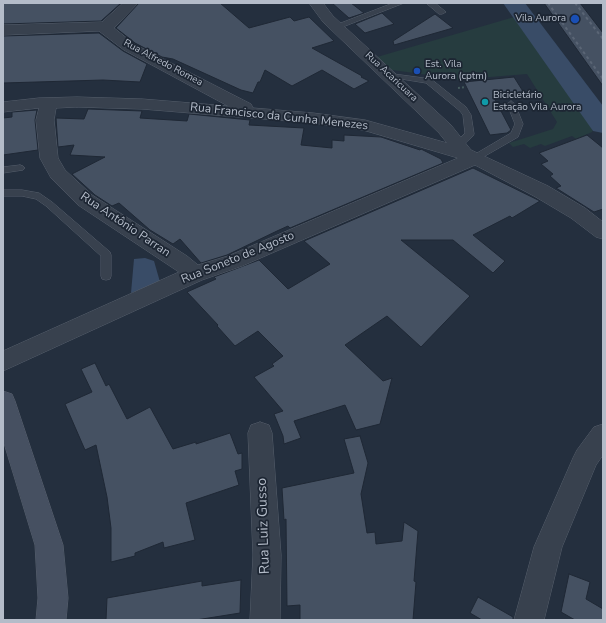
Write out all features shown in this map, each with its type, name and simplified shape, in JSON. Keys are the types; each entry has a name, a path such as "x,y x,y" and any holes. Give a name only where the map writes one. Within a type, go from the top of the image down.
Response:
{"main road":[{"path":"3,402 49,545 53,598 51,620"}],"street":[{"path":"3,30 106,26 131,3"},
{"name":"Rua Acaricuara","path":"316,3 337,26 445,128 465,152"},
{"name":"Rua Alfredo Romea","path":"106,26 106,30 129,47 254,114"},
{"name":"Rua Francisco da Cunha Menezes","path":"3,107 78,102 142,104 313,118 364,125 465,152 578,213 603,232"},
{"name":"Rua Antônio Parran","path":"48,103 45,120 50,158 58,174 85,200 180,261 195,274"},
{"name":"Rua Soneto de Agosto","path":"3,361 195,274 235,261 465,152"},
{"name":"Rua Luiz Gusso","path":"260,433 267,555 265,620"},
{"path":"529,620 551,540 586,458 603,435"}],"lane":[{"path":"337,26 400,3"},
{"path":"430,3 442,12"},
{"path":"389,75 432,83 463,109 467,115 470,134 465,152"},
{"path":"465,152 515,135 518,130 516,115 511,104"},
{"path":"3,170 20,168"},
{"path":"3,193 22,193 39,196 49,204 106,256 106,276"}],"green space":[{"path":"521,15 594,126 592,132 576,139 572,136 545,146 541,144 530,148 524,144 513,147 509,143 553,129 557,122 527,74 453,80 451,78 392,70 377,57"}],"water":[{"path":"145,258 154,261 160,282 131,293 134,259"}],"building":[{"path":"3,3 121,3 101,21 3,24"},
{"path":"139,3 220,3 249,28 290,17 294,21 309,17 334,41 312,48 369,81 354,89 322,70 292,86 265,70 253,93 241,90 173,59 162,57 135,43 116,28"},
{"path":"332,3 351,3 364,13 349,18"},
{"path":"544,3 580,3 603,33 603,86"},
{"path":"382,13 394,24 365,33 355,24"},
{"path":"435,14 453,28 394,45 393,41"},
{"path":"99,33 123,51 147,64 140,82 103,80 3,83 3,36"},
{"path":"514,77 524,93 493,96 511,130 507,133 490,135 464,82"},
{"path":"88,109 142,111 140,118 187,121 189,114 250,120 249,125 304,128 301,145 332,148 332,140 344,141 344,135 381,137 420,150 421,149 441,159 443,163 290,228 288,226 227,255 201,263 180,239 173,244 150,230 119,203 112,206 95,195 72,174 105,157 70,155 74,145 58,147 56,118 84,119"},
{"path":"37,110 35,120 38,150 3,155 3,118 12,117 12,112"},
{"path":"587,135 603,148 603,209 594,212 556,188 561,186 550,176 553,174 541,164 548,161 539,153"},
{"path":"473,168 540,201 512,218 510,216 473,235 505,261 493,273 453,240 401,240 470,296 421,347 387,316 345,345 383,381 392,378 380,424 356,430 345,405 294,421 301,438 284,444 283,436 274,414 283,411 254,377 274,366 272,364 283,356 258,331 235,346 217,326 218,325 187,292 216,279 214,277 259,260 288,289 330,264 304,241"},
{"path":"95,363 106,386 109,384 127,419 150,407 173,449 196,442 196,444 230,433 238,454 242,453 242,469 235,471 239,485 186,503 195,540 164,548 163,542 135,553 135,556 111,562 111,528 107,497 96,445 85,450 65,404 92,392 81,369"},
{"path":"360,436 368,463 361,494 367,533 375,532 376,544 402,541 404,522 418,531 413,620 300,620 300,605 287,606 286,519 284,520 282,488 354,473 344,439"},
{"path":"569,574 590,582 586,599 603,609 603,620 575,620 561,612"},
{"path":"241,580 240,613 196,620 106,620 107,598 202,581 202,586"},
{"path":"478,597 513,617 513,620 482,620 470,613"}],"waterway":[{"path":"514,3 603,125"}],"railway":[{"path":"548,3 603,79"},
{"path":"575,3 603,39"}],"place":[{"name":"Vila Aurora","path":"575,19"},
{"name":"Est. Vila Aurora (cptm)","path":"417,71"},
{"name":"Bicicletário Estação Vila Aurora","path":"485,102"}]}
